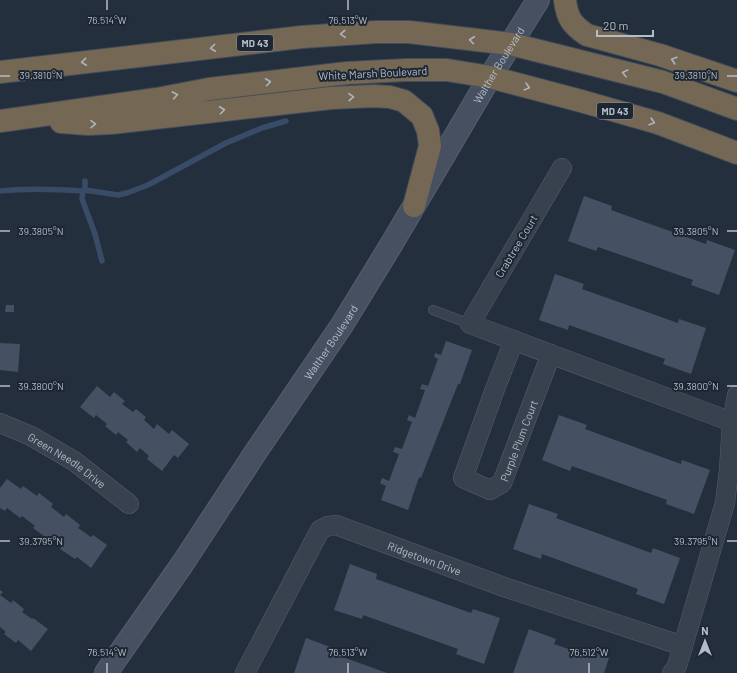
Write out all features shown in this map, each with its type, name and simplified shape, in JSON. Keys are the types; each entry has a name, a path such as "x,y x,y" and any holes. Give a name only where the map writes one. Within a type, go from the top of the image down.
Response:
{"highway":[{"path":"565,0 569,19 577,28 587,35 660,56 737,81"},
{"name":"MD 43","path":"0,72 302,37 376,32 409,32 511,44 663,82 737,109"},
{"name":"White Marsh Boulevard","path":"0,121 157,99 215,88 347,72 440,70 490,77 658,123 737,153"},
{"path":"26,118 88,124 111,123 331,98 374,96 390,97 404,101 412,107 422,116 428,131 430,146 414,206"}],"main road":[{"name":"Walther Boulevard","path":"106,673 183,563 255,453 342,326 490,77 538,0"}],"street":[{"name":"Crabtree Court","path":"470,324 562,168"},
{"path":"470,324 732,422"},
{"name":"Purple Plum Court","path":"514,340 463,478 490,490 502,483 551,354"},
{"path":"672,673 677,666 725,503 732,422 737,395"},
{"name":"Green Needle Drive","path":"0,423 31,436 74,461 129,504"},
{"name":"Ridgetown Drive","path":"246,673 320,530 328,526 336,525 507,588 683,646"}],"lane":[{"path":"433,310 470,324"}],"building":[{"path":"584,196 612,206 611,210 706,244 707,240 735,250 719,295 691,285 693,280 598,247 596,251 568,241"},
{"path":"555,274 584,284 582,289 678,323 679,319 706,328 691,374 663,364 665,359 569,325 568,330 539,320"},
{"path":"6,305 14,305 14,312 5,312"},
{"path":"446,341 472,350 460,384 458,384 421,478 419,477 408,510 381,500 386,486 380,483 382,478 389,481 399,454 393,452 395,447 402,449 412,422 407,420 409,415 415,418 425,390 420,389 422,384 428,386 438,359 434,357 435,353 441,355"},
{"path":"0,343 20,344 18,372 0,370"},
{"path":"97,386 110,397 114,392 125,401 122,404 133,412 136,409 146,417 144,420 154,429 157,424 169,434 172,430 189,444 178,458 174,455 162,471 147,459 149,456 140,448 137,452 126,442 128,440 118,432 116,435 105,426 107,424 96,415 94,418 80,407"},
{"path":"559,415 587,425 585,429 681,464 682,460 710,470 694,514 666,504 667,500 572,466 570,471 542,460"},
{"path":"7,479 21,489 23,486 37,496 39,493 53,504 51,507 64,517 66,514 80,525 78,528 91,537 93,535 107,545 91,568 77,557 75,559 60,549 62,546 49,537 48,539 33,528 35,526 22,516 20,518 7,508 5,511 0,508 0,488"},
{"path":"529,504 558,514 556,518 651,553 653,548 680,558 664,604 636,594 638,589 542,554 541,559 513,549"},
{"path":"350,564 377,574 376,579 471,613 473,609 500,618 484,664 456,654 458,649 363,615 362,619 334,610"},
{"path":"0,595 11,603 13,600 24,609 22,612 48,629 31,651 18,640 16,643 4,634 6,632 0,627"},
{"path":"529,629 556,639 554,644 580,653 581,648 609,658 604,673 513,673"},
{"path":"306,638 333,648 332,653 387,673 294,673"}],"waterway":[{"path":"0,191 42,189 85,190 118,195 127,193 148,185 226,143 262,128 286,121"},
{"path":"85,181 85,190"},
{"path":"83,191 82,199 95,234 102,261"}]}
